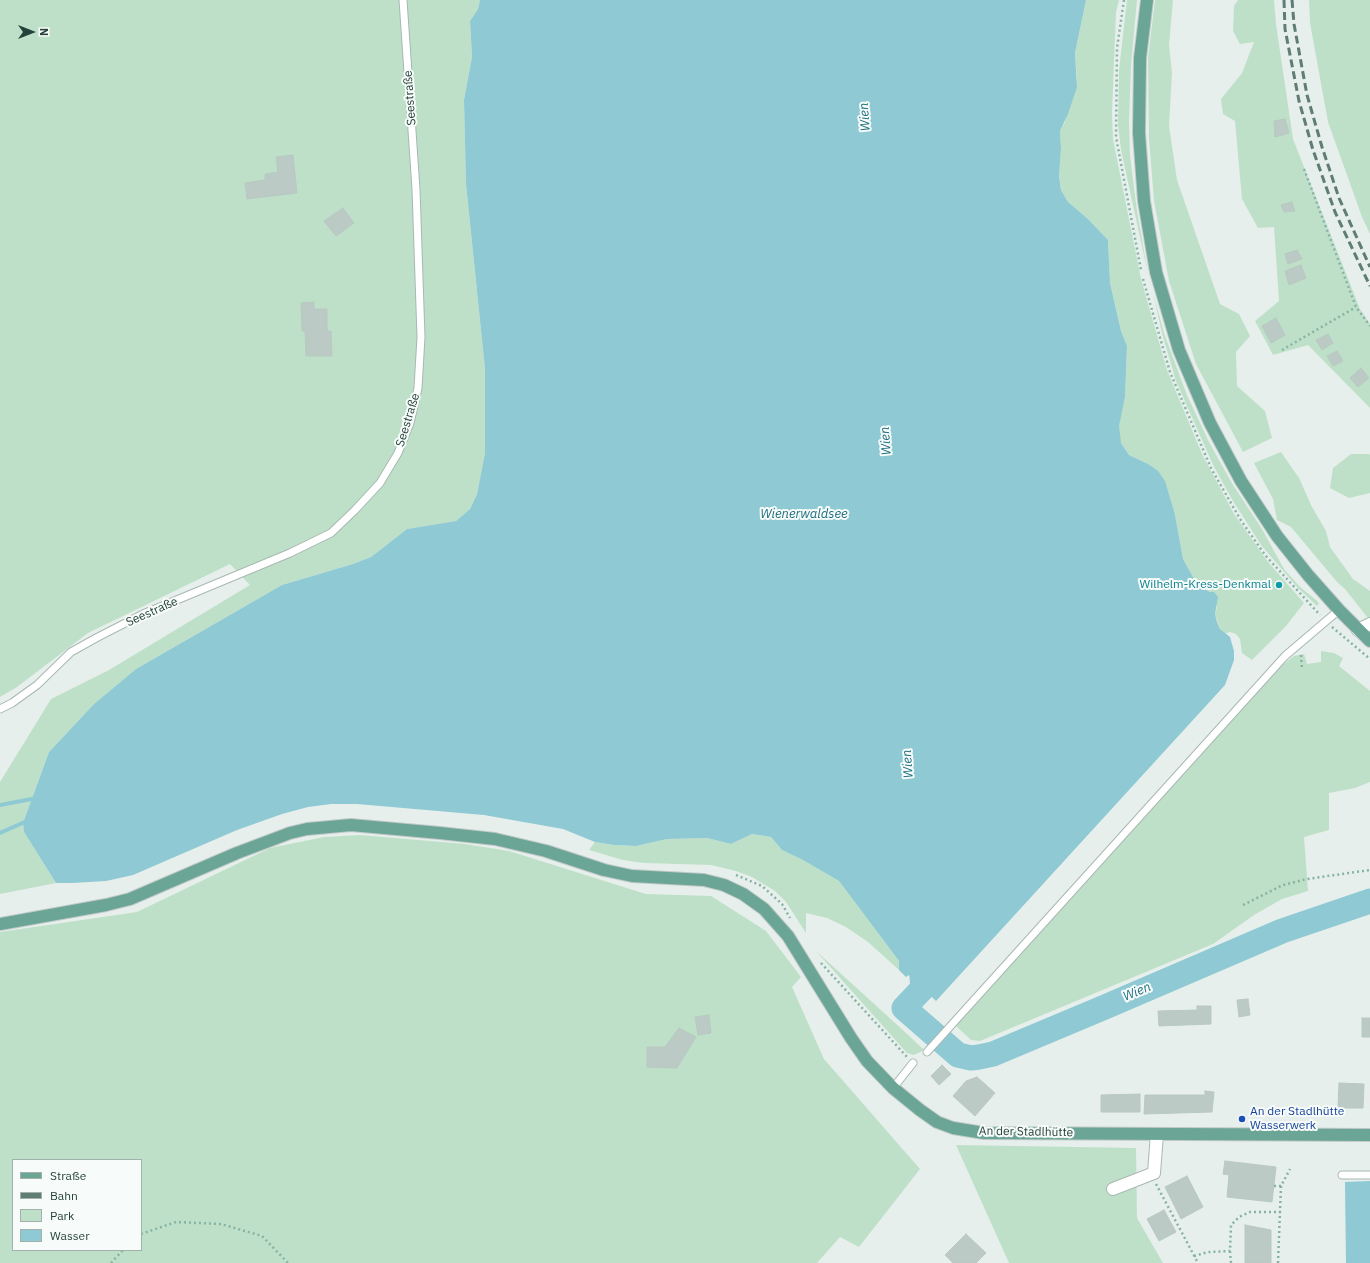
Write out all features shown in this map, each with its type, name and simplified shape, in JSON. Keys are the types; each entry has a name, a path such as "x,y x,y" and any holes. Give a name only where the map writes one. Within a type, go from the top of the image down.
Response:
{"main road":[{"path":"1148,0 1140,58 1139,134 1144,201 1156,272 1179,350 1210,423 1241,481 1277,536 1308,575 1339,610 1370,640"},
{"name":"An der Stadlhütte","path":"0,924 106,905 130,899 237,853 290,833 329,826 351,825 494,840 546,851 604,870 650,878 704,880 724,885 743,894 764,909 788,936 850,1038 867,1061 893,1088 920,1110 937,1122 953,1128 984,1133 1370,1135"}],"street":[{"path":"1358,630 1370,624"},
{"path":"1113,1189 1154,1173 1157,1134"}],"lane":[{"name":"Seestraße","path":"0,709 12,703 37,685 71,652 98,637 143,614 290,553 331,533 356,510 380,483 398,453 410,423 418,388 421,337 416,189 403,0"},
{"path":"927,1052 1285,656 1339,610"},
{"path":"893,1088 913,1063"},
{"path":"1342,1175 1370,1175"}],"path":[{"path":"1304,169 1356,307 1370,326"},
{"path":"1282,350 1356,307"},
{"path":"1325,621 1370,659"},
{"path":"1243,905 1283,886 1307,879 1370,870"},
{"path":"732,874 762,886 782,904 794,923"},
{"path":"819,960 913,1063"},
{"path":"1278,1263 1281,1186 1290,1169"},
{"path":"1154,1173 1161,1194 1198,1263"},
{"path":"1274,1186 1281,1186"},
{"path":"1231,1263 1231,1225 1239,1218 1250,1212 1281,1212"},
{"path":"142,1234 176,1222 221,1224 262,1236 288,1263"},
{"path":"111,1263 122,1251"},
{"path":"1194,1256 1208,1252 1230,1251"}],"green space":[{"path":"0,0 480,0 478,9 470,21 472,57 464,100 466,184 485,369 485,453 477,494 470,509 456,521 407,529 371,557 353,564 282,585 136,669 94,704 49,752 23,823 24,832 56,883 0,894 0,782 51,699 109,670 250,585 230,564 88,633 17,687 0,697"},
{"path":"1086,0 1119,0 1116,12 1112,113 1113,139 1141,279 1167,370 1202,454 1234,514 1268,562 1304,603 1286,626 1252,660 1242,653 1240,639 1236,634 1230,632 1224,634 1220,629 1215,614 1217,607 1210,592 1193,577 1183,559 1175,515 1148,464 1129,455 1121,443 1118,434 1120,416 1125,397 1127,346 1121,331 1110,283 1108,240 1088,219 1068,202 1061,190 1059,176 1061,149 1060,131 1065,122 1077,80 1075,53"},
{"path":"1127,0 1137,0 1131,65 1129,121 1130,155 1137,211 1148,274 1121,150 1118,125 1119,70"},
{"path":"1155,0 1173,0 1169,45 1172,73 1169,126 1177,180 1220,304 1239,314 1250,336 1236,352 1237,386 1265,411 1272,438 1243,452 1196,364 1169,281 1154,201 1149,138 1148,58"},
{"path":"1238,0 1274,0 1276,24 1293,139 1360,309 1370,324 1370,408 1308,345 1273,355 1255,321 1279,301 1274,227 1258,228 1242,199 1235,121 1223,114 1221,99 1242,73 1254,42 1240,44 1233,31 1234,6"},
{"path":"1309,0 1370,0 1370,234 1362,217 1328,122 1310,23"},
{"path":"1153,293 1164,333 1187,395 1209,442 1233,485 1262,529 1284,569 1300,587 1319,603 1317,606 1298,588 1261,545 1233,501 1214,467 1176,381 1162,333"},
{"path":"1281,452 1299,478 1312,507 1326,531 1330,547 1353,579 1370,591 1370,617 1368,618 1291,527 1277,520 1273,499 1254,463"},
{"path":"1351,454 1370,455 1370,493 1349,498 1330,488 1333,468"},
{"path":"1321,651 1334,653 1343,658 1339,666 1370,691 1370,782 1355,788 1329,793 1329,830 1304,837 1308,891 1282,899 1254,915 1213,944 980,1041 971,1040 955,1025 1281,666 1294,656 1304,654 1307,664 1321,662"},
{"path":"752,834 771,837 782,850 803,860 839,881 899,961 899,970 868,942 846,927 827,918 806,913 806,933 786,902 775,891 752,877 736,871 711,865 644,863 623,860 589,850 595,842 636,846 667,839 707,838 731,844"},
{"path":"360,835 465,844 509,851 646,894 711,896 766,931 801,977 792,987 824,1059 920,1169 859,1247 840,1237 817,1263 0,1263 0,932 137,912 270,848 324,837"},
{"path":"816,951 924,1050 914,1055 907,1053"},
{"path":"956,1145 1136,1148 1137,1218 1163,1263 1009,1263"}],"water":[{"name":"Wienerwaldsee","path":"480,0 1086,0 1075,53 1077,87 1068,114 1060,131 1061,149 1059,176 1061,190 1068,202 1088,219 1108,240 1110,283 1121,331 1127,346 1125,397 1119,426 1121,443 1129,455 1148,464 1158,471 1165,481 1175,515 1183,559 1193,577 1205,589 1210,592 1214,592 1218,597 1215,614 1217,622 1220,629 1230,637 1234,651 1234,660 1225,685 936,1001 909,975 906,977 899,970 899,961 839,881 803,860 782,850 771,837 752,834 731,844 707,838 667,839 636,846 614,845 595,842 563,829 484,815 357,804 331,804 308,807 282,814 237,830 133,875 106,881 56,883 24,832 23,823 49,752 94,704 136,669 282,585 353,564 371,557 407,529 456,521 470,509 477,494 485,453 485,369 466,184 464,100 472,57 470,21 478,9"},
{"path":"1370,1181 1370,1263 1346,1263 1345,1182"}],"building":[{"path":"1285,119 1289,133 1275,137 1274,121"},
{"path":"293,155 297,193 247,199 245,183 265,180 265,174 278,172 276,157"},
{"path":"1292,202 1295,211 1284,212 1281,205"},
{"path":"343,208 354,223 336,236 324,221"},
{"path":"1297,250 1302,259 1288,264 1285,254"},
{"path":"1301,265 1306,278 1289,285 1285,271"},
{"path":"314,302 314,309 327,309 327,331 331,331 332,356 306,356 305,331 302,331 301,303"},
{"path":"1276,318 1285,335 1271,343 1262,326"},
{"path":"1328,334 1333,343 1322,350 1316,340"},
{"path":"1337,351 1343,361 1333,366 1327,356"},
{"path":"1361,368 1369,378 1358,387 1350,378"},
{"path":"1248,999 1250,1015 1239,1017 1237,1000"},
{"path":"1197,1006 1211,1006 1211,1024 1159,1026 1158,1011 1197,1010"},
{"path":"709,1015 711,1033 698,1035 695,1017"},
{"path":"1362,1018 1370,1018 1370,1037 1362,1037"},
{"path":"679,1028 696,1037 677,1068 647,1067 647,1047 665,1047"},
{"path":"942,1065 951,1074 939,1085 931,1076"},
{"path":"977,1077 995,1093 975,1116 953,1096 966,1081"},
{"path":"1339,1083 1364,1084 1363,1108 1338,1108"},
{"path":"1205,1091 1214,1092 1212,1112 1144,1114 1145,1095 1205,1095"},
{"path":"1140,1094 1140,1112 1101,1112 1101,1095"},
{"path":"1225,1161 1276,1167 1272,1202 1227,1197 1229,1175 1223,1174"},
{"path":"1187,1176 1203,1207 1181,1219 1165,1187"},
{"path":"1164,1210 1176,1232 1159,1241 1147,1219"},
{"path":"1245,1225 1271,1230 1271,1263 1245,1263"},
{"path":"966,1234 986,1253 976,1263 953,1263 945,1255"}],"waterway":[{"path":"0,805 37,798"},
{"path":"0,833 27,821"},
{"name":"Wien","path":"920,955 923,988 904,1008 958,1055 971,1058 993,1054 1282,931 1370,901"}],"railway":[{"path":"1284,0 1285,29 1299,101 1313,150 1335,212 1370,286"},
{"path":"1292,0 1294,24 1307,95 1322,147 1339,198 1370,267"}],"place":[{"name":"Wilhelm-Kress-Denkmal","path":"1279,585"},
{"name":"An der Stadlhütte Wasserwerk","path":"1242,1119"}]}
